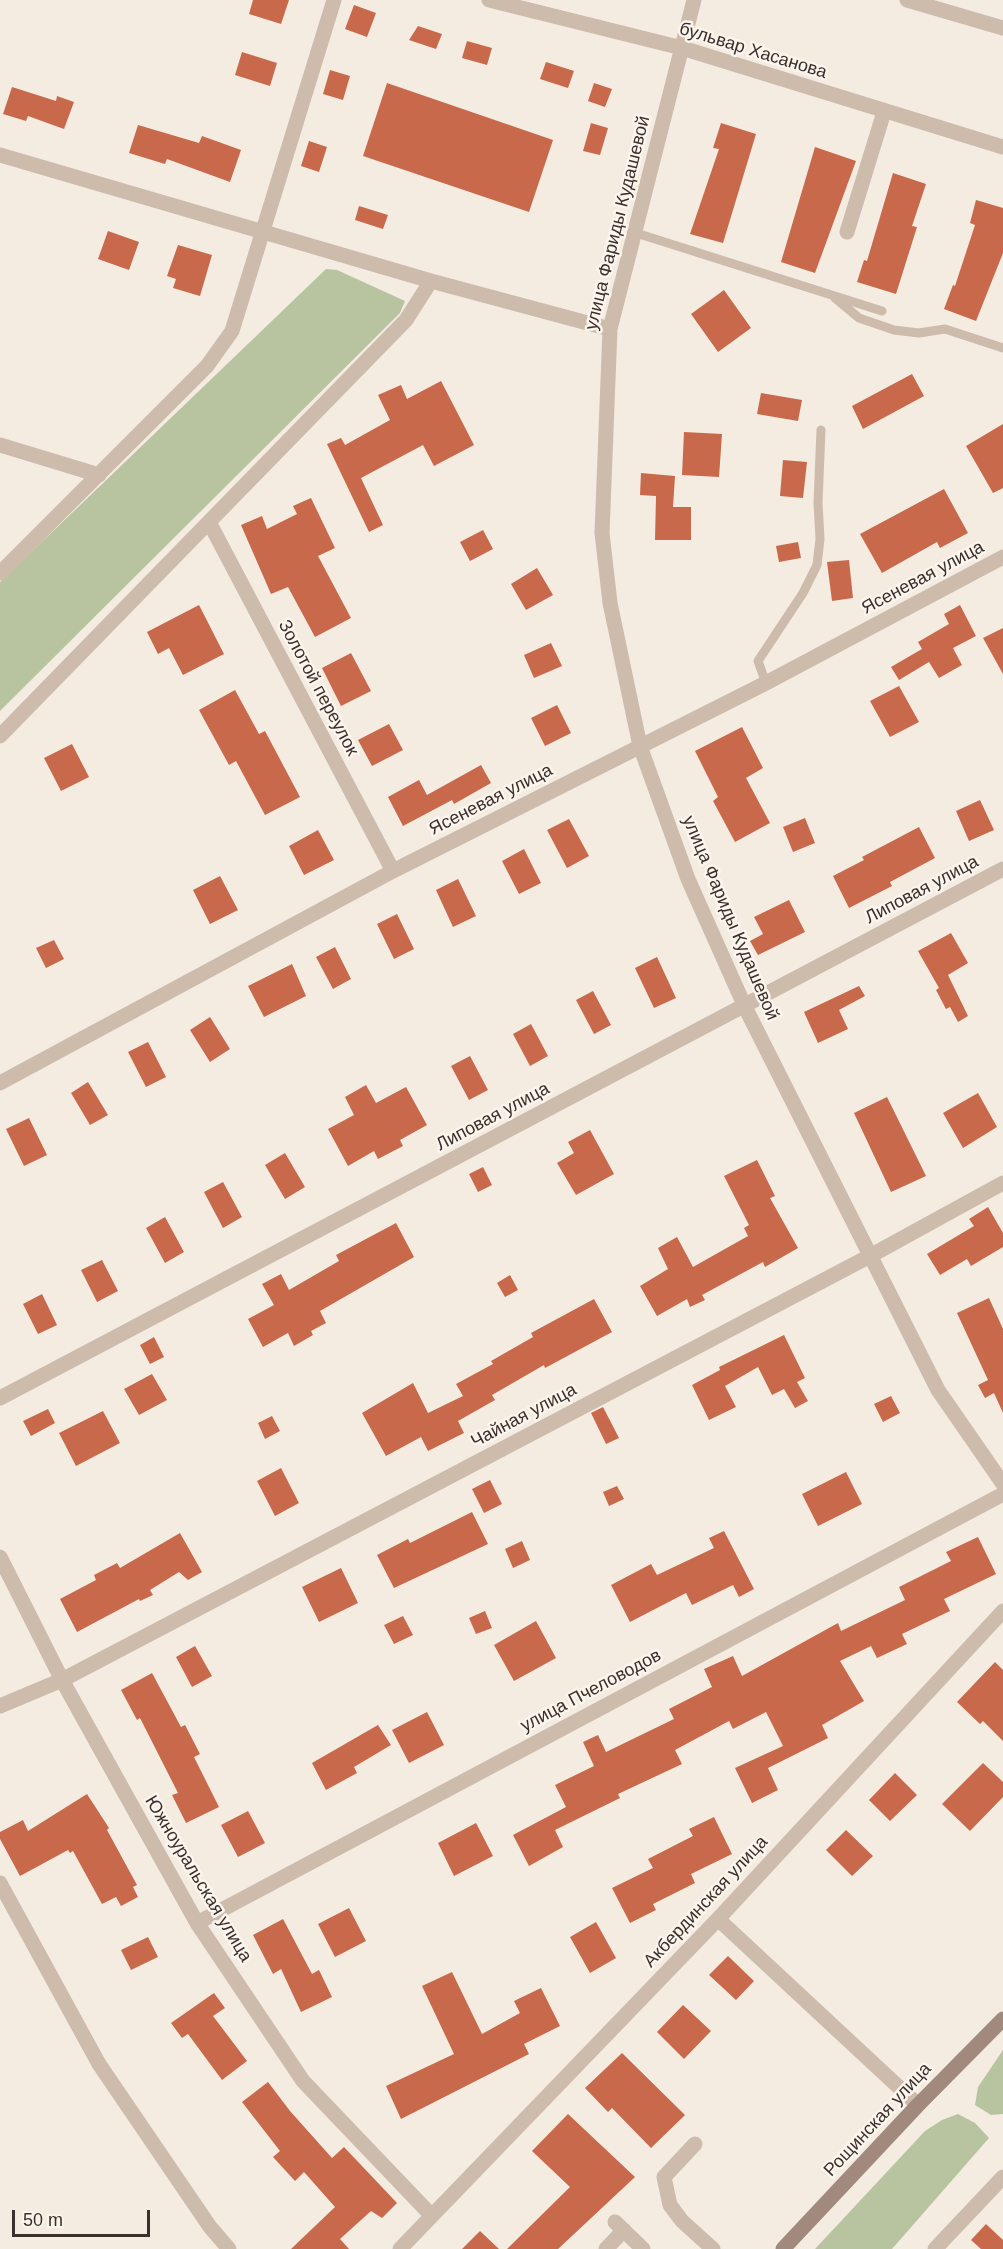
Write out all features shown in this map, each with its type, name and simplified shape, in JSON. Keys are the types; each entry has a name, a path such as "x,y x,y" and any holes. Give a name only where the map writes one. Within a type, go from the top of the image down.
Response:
{"street":[{"path":"0,573 207,366 232,331 334,0"},
{"name":"бульвар Хасанова","path":"489,0 681,48 1003,147"},
{"name":"улица Фариды Кудашевой","path":"694,0 610,329 602,533 610,603 640,746 688,879 745,1007 938,1390 1003,1484"},
{"path":"907,0 1003,28"},
{"path":"847,232 884,112"},
{"path":"0,156 431,281 610,329"},
{"path":"0,736 406,321 431,281"},
{"path":"0,445 99,475"},
{"name":"Золотой переулок","path":"209,522 393,871"},
{"name":"Ясеневая улица","path":"0,1083 393,871 766,683 1003,557"},
{"name":"Липовая улица","path":"0,1398 1003,869"},
{"name":"Чайная улица","path":"0,1706 62,1680 870,1256 1003,1183"},
{"name":"улица Пчеловодов","path":"197,1923 1003,1494"},
{"name":"Южноуральская улица","path":"0,1557 62,1680 197,1923 303,2080 431,2215"},
{"name":"Акбердинская улица","path":"400,2249 718,1919 1003,1611"},
{"path":"0,1882 99,2064 210,2227 229,2249"},
{"path":"718,1919 918,2105"},
{"name":"Рощинская улица","path":"783,2249 918,2105 1003,2019"},
{"path":"695,2144 664,2177 670,2205 681,2221 713,2249"},
{"path":"935,2249 1003,2177"},
{"path":"606,2249 620,2226 643,2249"}],"lane":[{"path":"633,232 882,311"},
{"path":"831,294 859,318 894,330 919,333 945,329 1003,348"},
{"path":"766,683 758,661 803,593 817,565 820,539 818,503 821,430"}],"green space":[{"path":"326,269 337,270 405,301 400,313 0,711 0,582"},
{"path":"1003,2050 1003,2114 991,2115 975,2105 978,2087"},
{"path":"958,2114 975,2123 989,2138 892,2249 815,2249 925,2131 942,2120"}],"building":[{"path":"253,0 289,0 281,24 249,14"},
{"path":"354,5 376,13 367,37 345,29"},
{"path":"418,26 442,34 436,49 409,40"},
{"path":"467,41 492,48 487,65 462,58"},
{"path":"242,52 277,63 270,86 235,75"},
{"path":"546,62 574,71 568,88 540,79"},
{"path":"330,70 350,76 343,100 323,94"},
{"path":"387,83 553,140 529,212 363,156"},
{"path":"594,83 612,89 605,107 588,101"},
{"path":"12,87 56,101 57,96 74,102 64,129 28,116 26,121 3,114"},
{"path":"591,123 608,128 600,155 583,151"},
{"path":"721,123 756,134 723,243 690,234 719,149 713,148"},
{"path":"138,125 199,143 202,136 241,150 230,182 167,159 165,164 129,153"},
{"path":"309,141 327,147 319,172 301,166"},
{"path":"815,147 856,161 815,273 781,262"},
{"path":"893,173 926,184 912,226 917,227 896,294 857,282 864,260 867,261"},
{"path":"976,200 1003,208 1003,253 976,321 944,309 953,285 955,286 975,225 970,223"},
{"path":"359,206 388,215 383,229 355,220"},
{"path":"108,231 139,242 129,270 98,259"},
{"path":"178,245 212,255 200,296 173,288 176,279 167,276"},
{"path":"724,290 751,328 718,352 691,314"},
{"path":"912,374 924,396 863,429 852,406"},
{"path":"441,381 474,445 434,466 423,445 361,478 383,525 369,532 327,444 341,438 345,445 390,420 378,395 401,385 407,399"},
{"path":"761,393 802,400 798,421 757,414"},
{"path":"1003,424 1003,488 993,493 966,446"},
{"path":"684,432 722,434 719,477 682,475"},
{"path":"783,460 807,462 803,498 780,496"},
{"path":"641,473 675,476 673,507 691,507 691,540 655,540 656,496 640,495"},
{"path":"944,489 968,533 940,548 937,542 882,573 860,534"},
{"path":"311,498 335,548 318,556 351,618 315,637 288,587 271,594 241,525 262,516 267,529 297,514 293,506"},
{"path":"483,530 493,549 470,561 460,542"},
{"path":"798,542 801,558 779,562 776,546"},
{"path":"849,560 853,598 832,601 827,562"},
{"path":"537,568 553,595 526,610 511,584"},
{"path":"199,605 224,654 183,675 169,648 158,654 147,632"},
{"path":"960,605 976,636 953,648 962,665 939,678 929,662 899,680 891,667 922,649 918,642 949,624 944,614"},
{"path":"1003,628 1003,674 983,638"},
{"path":"551,643 562,666 534,678 524,655"},
{"path":"351,653 371,691 341,706 322,668"},
{"path":"899,686 919,722 890,737 870,701"},
{"path":"235,690 259,734 265,731 300,797 265,815 236,761 229,765 199,710"},
{"path":"557,705 571,733 545,746 531,718"},
{"path":"389,724 403,750 372,766 358,740"},
{"path":"742,727 763,768 746,778 770,823 735,842 713,801 718,797 695,751"},
{"path":"72,744 89,777 61,791 44,758"},
{"path":"481,765 491,783 454,804 452,800 403,826 388,797 419,780 427,795"},
{"path":"980,800 994,830 969,841 956,811"},
{"path":"805,818 815,843 793,852 783,827"},
{"path":"569,819 589,856 567,868 547,830"},
{"path":"919,827 935,858 890,882 892,886 849,908 833,876 864,860 862,857"},
{"path":"318,830 334,860 304,875 289,846"},
{"path":"524,849 541,883 519,894 502,861"},
{"path":"220,876 238,910 210,924 193,890"},
{"path":"458,879 476,916 453,927 436,890"},
{"path":"789,900 805,932 758,955 750,941 763,934 754,917"},
{"path":"397,914 414,949 394,959 377,924"},
{"path":"951,933 968,963 948,975 968,1016 958,1022 950,1007 946,1009 936,990 939,988 918,951"},
{"path":"54,940 64,959 46,968 36,948"},
{"path":"335,947 351,979 333,989 316,957"},
{"path":"657,957 676,998 654,1008 635,968"},
{"path":"292,964 306,996 264,1017 248,986"},
{"path":"859,986 865,996 839,1010 848,1029 818,1043 804,1012"},
{"path":"593,991 611,1025 594,1034 576,1000"},
{"path":"210,1017 230,1049 210,1062 190,1030"},
{"path":"531,1024 548,1056 530,1066 513,1034"},
{"path":"148,1042 166,1077 146,1087 128,1052"},
{"path":"470,1056 488,1090 469,1100 451,1066"},
{"path":"88,1082 108,1115 90,1125 71,1093"},
{"path":"366,1085 376,1103 406,1087 427,1125 400,1140 403,1146 378,1159 374,1151 348,1166 328,1129 354,1115 345,1097"},
{"path":"978,1093 997,1127 963,1148 943,1113"},
{"path":"887,1097 926,1176 891,1192 854,1113"},
{"path":"29,1118 47,1155 24,1166 6,1129"},
{"path":"590,1130 614,1174 576,1195 557,1163 574,1153 568,1142"},
{"path":"285,1153 305,1187 285,1199 265,1165"},
{"path":"757,1160 775,1196 770,1198 798,1248 765,1267 763,1262 702,1295 705,1300 690,1307 687,1299 657,1316 640,1286 668,1269 658,1248 677,1237 693,1267 748,1236 744,1228 749,1225 724,1176"},
{"path":"483,1167 492,1185 478,1192 469,1174"},
{"path":"223,1182 242,1217 223,1228 204,1192"},
{"path":"988,1207 1003,1233 1003,1247 971,1266 967,1259 940,1275 927,1254 974,1226 969,1219"},
{"path":"165,1217 184,1252 165,1263 146,1228"},
{"path":"396,1223 414,1257 320,1311 326,1323 311,1331 313,1335 294,1346 288,1333 263,1347 248,1319 274,1305 262,1284 281,1274 289,1290 339,1261 336,1255"},
{"path":"102,1260 118,1291 97,1302 81,1270"},
{"path":"510,1275 518,1290 505,1297 497,1283"},
{"path":"42,1294 57,1325 38,1334 23,1304"},
{"path":"989,1298 1003,1329 1003,1413 994,1393 985,1398 978,1385 988,1380 957,1313"},
{"path":"594,1299 612,1332 545,1368 544,1365 492,1395 495,1400 458,1421 464,1433 428,1451 421,1437 386,1456 362,1413 413,1383 428,1413 463,1396 456,1384 493,1364 491,1361 533,1337 531,1333"},
{"path":"784,1335 805,1378 797,1382 808,1401 795,1408 784,1389 772,1395 758,1367 725,1386 736,1407 709,1420 692,1385 720,1370 719,1367"},
{"path":"154,1337 164,1357 150,1364 140,1345"},
{"path":"152,1374 167,1400 139,1415 124,1389"},
{"path":"891,1396 900,1413 883,1422 874,1404"},
{"path":"603,1407 619,1438 606,1444 591,1413"},
{"path":"48,1409 55,1423 31,1436 23,1421"},
{"path":"103,1411 120,1443 76,1466 59,1433"},
{"path":"272,1416 280,1431 265,1439 258,1423"},
{"path":"281,1468 299,1503 275,1516 257,1481"},
{"path":"846,1472 862,1504 818,1526 802,1494"},
{"path":"490,1480 502,1504 484,1513 472,1489"},
{"path":"617,1486 624,1499 609,1506 603,1492"},
{"path":"472,1512 488,1544 394,1588 377,1555 408,1539 410,1543"},
{"path":"724,1531 754,1589 739,1597 733,1585 692,1605 686,1593 630,1622 611,1585 651,1564 657,1575 714,1548 709,1538"},
{"path":"180,1533 202,1572 188,1580 179,1572 150,1590 153,1595 140,1601 139,1599 77,1632 60,1599 96,1580 94,1575 117,1563 120,1568"},
{"path":"978,1537 996,1574 944,1599 950,1611 902,1634 907,1644 877,1658 871,1646 840,1661 864,1701 822,1725 828,1738 768,1768 778,1790 752,1803 735,1768 783,1746 766,1712 733,1729 729,1721 675,1750 682,1764 618,1794 620,1798 555,1830 563,1847 529,1866 513,1835 566,1807 555,1785 594,1766 583,1742 598,1735 606,1752 674,1719 669,1709 712,1687 704,1669 733,1656 742,1676 838,1623 841,1631 905,1600 899,1587 951,1561 946,1552"},
{"path":"522,1541 530,1560 513,1568 505,1549"},
{"path":"341,1568 358,1603 319,1622 302,1587"},
{"path":"485,1611 492,1628 476,1634 469,1618"},
{"path":"403,1616 413,1635 394,1644 384,1625"},
{"path":"536,1621 556,1658 514,1681 494,1645"},
{"path":"195,1646 212,1676 192,1687 176,1657"},
{"path":"995,1662 1003,1670 1003,1741 983,1721 980,1724 957,1702"},
{"path":"152,1673 181,1727 185,1725 200,1754 194,1757 219,1807 186,1823 172,1795 178,1793 140,1718 137,1720 121,1690"},
{"path":"427,1712 444,1745 409,1763 392,1730"},
{"path":"378,1725 391,1745 354,1767 357,1773 326,1790 312,1763"},
{"path":"983,1763 1003,1782 1003,1797 970,1831 942,1804"},
{"path":"895,1773 917,1795 890,1821 869,1800"},
{"path":"87,1794 109,1828 107,1830 137,1885 133,1887 138,1897 121,1906 116,1897 102,1904 73,1851 70,1853 68,1850 20,1876 0,1839 0,1832 23,1820 28,1831"},
{"path":"248,1811 265,1843 238,1857 221,1825"},
{"path":"714,1817 732,1854 691,1874 695,1883 653,1904 656,1910 630,1923 612,1888 653,1868 648,1859 693,1836 689,1829"},
{"path":"476,1823 493,1856 454,1876 438,1843"},
{"path":"846,1830 873,1856 852,1876 826,1850"},
{"path":"349,1908 366,1941 335,1957 318,1924"},
{"path":"283,1919 312,1974 319,1970 332,1997 301,2012 281,1969 273,1974 253,1935"},
{"path":"596,1922 616,1958 590,1973 570,1937"},
{"path":"148,1937 158,1957 131,1970 121,1950"},
{"path":"728,1956 754,1981 736,2000 709,1975"},
{"path":"452,1972 482,2034 520,2013 514,2001 541,1988 560,2026 524,2044 529,2054 401,2119 386,2086 454,2054 422,1986"},
{"path":"214,1993 225,2008 213,2016 247,2061 222,2080 188,2034 182,2038 171,2023"},
{"path":"683,2005 711,2031 684,2059 657,2032"},
{"path":"622,2053 685,2115 651,2148 612,2108 608,2112 585,2088"},
{"path":"268,2082 290,2111 332,2158 344,2147 397,2203 382,2218 371,2211 340,2239 349,2249 291,2249 335,2207 304,2172 295,2181 273,2157 280,2151 242,2102"},
{"path":"568,2114 635,2177 558,2249 507,2249 570,2187 532,2151"},
{"path":"986,2224 1003,2240 1003,2249 981,2249 971,2240"},
{"path":"480,2231 499,2249 462,2249"}]}
